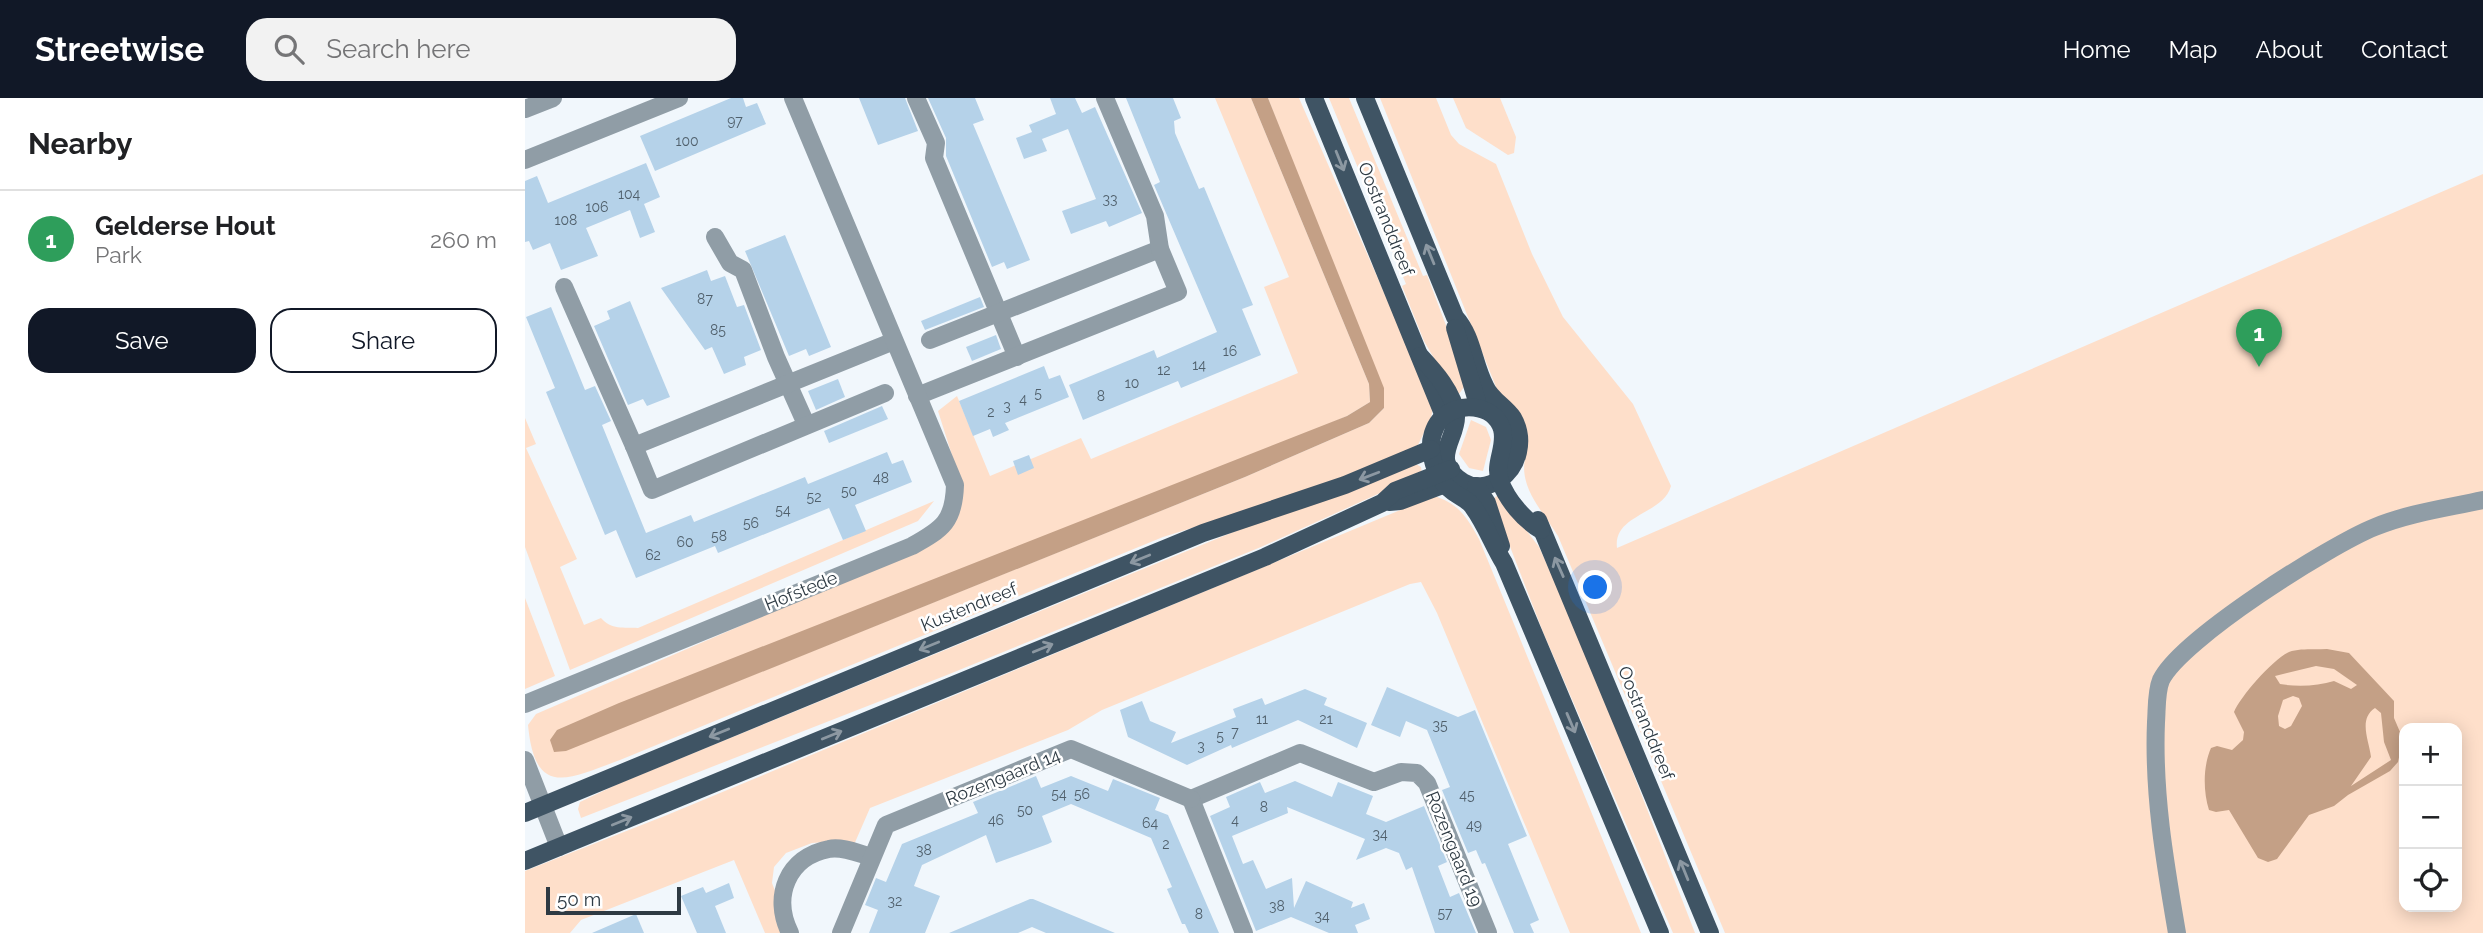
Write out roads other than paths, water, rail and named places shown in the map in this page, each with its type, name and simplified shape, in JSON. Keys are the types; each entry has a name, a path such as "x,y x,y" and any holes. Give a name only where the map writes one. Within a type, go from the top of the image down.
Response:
{"main road":[{"name":"Oostranddreef","path":"1314,98 1420,356 1440,380 1449,413"},
{"name":"Oostranddreef","path":"1365,98 1455,317 1455,333 1485,402"},
{"path":"1473,494 1504,475 1517,456 1519,437 1513,418 1485,402 1449,413 1435,428 1431,449 1444,476 1463,482 1473,494 1660,933"},
{"path":"1444,476 1446,445 1454,427 1449,413"},
{"name":"Kustendreef","path":"525,813 1171,546 1355,482 1431,449"},
{"name":"Oostranddreef","path":"1504,475 1516,486 1537,516 1710,933"},
{"path":"525,861 1265,557 1382,503 1400,501 1444,476"}],"street":[{"path":"525,109 553,98"},
{"name":"Hofstede","path":"525,704 933,535 948,521 954,504 955,485 793,98"},
{"path":"916,98 936,143 934,158 1017,357"},
{"path":"917,396 1178,292 1160,248 1155,216 1105,98"},
{"path":"525,160 675,99"},
{"path":"715,237 730,263 743,270 776,357 791,385 806,424"},
{"path":"930,340 1160,248"},
{"path":"564,287 652,490 885,393"},
{"path":"634,446 791,385 894,341"},
{"path":"2177,933 2159,832 2155,744 2161,681 2190,646 2231,614 2348,539 2407,516 2483,500"},
{"name":"Rozengaard 14","path":"841,933 886,825 1071,749 1191,799"},
{"name":"Rozengaard 19","path":"1191,799 1300,753 1374,782 1401,772 1417,773 1426,783 1488,933"},
{"path":"525,760 559,847"},
{"path":"1191,799 1244,933"},
{"path":"790,933 781,898 786,876 807,858 830,848 872,858"}],"place":[{"name":"Gelderse Hout","path":"2259,367"}]}
